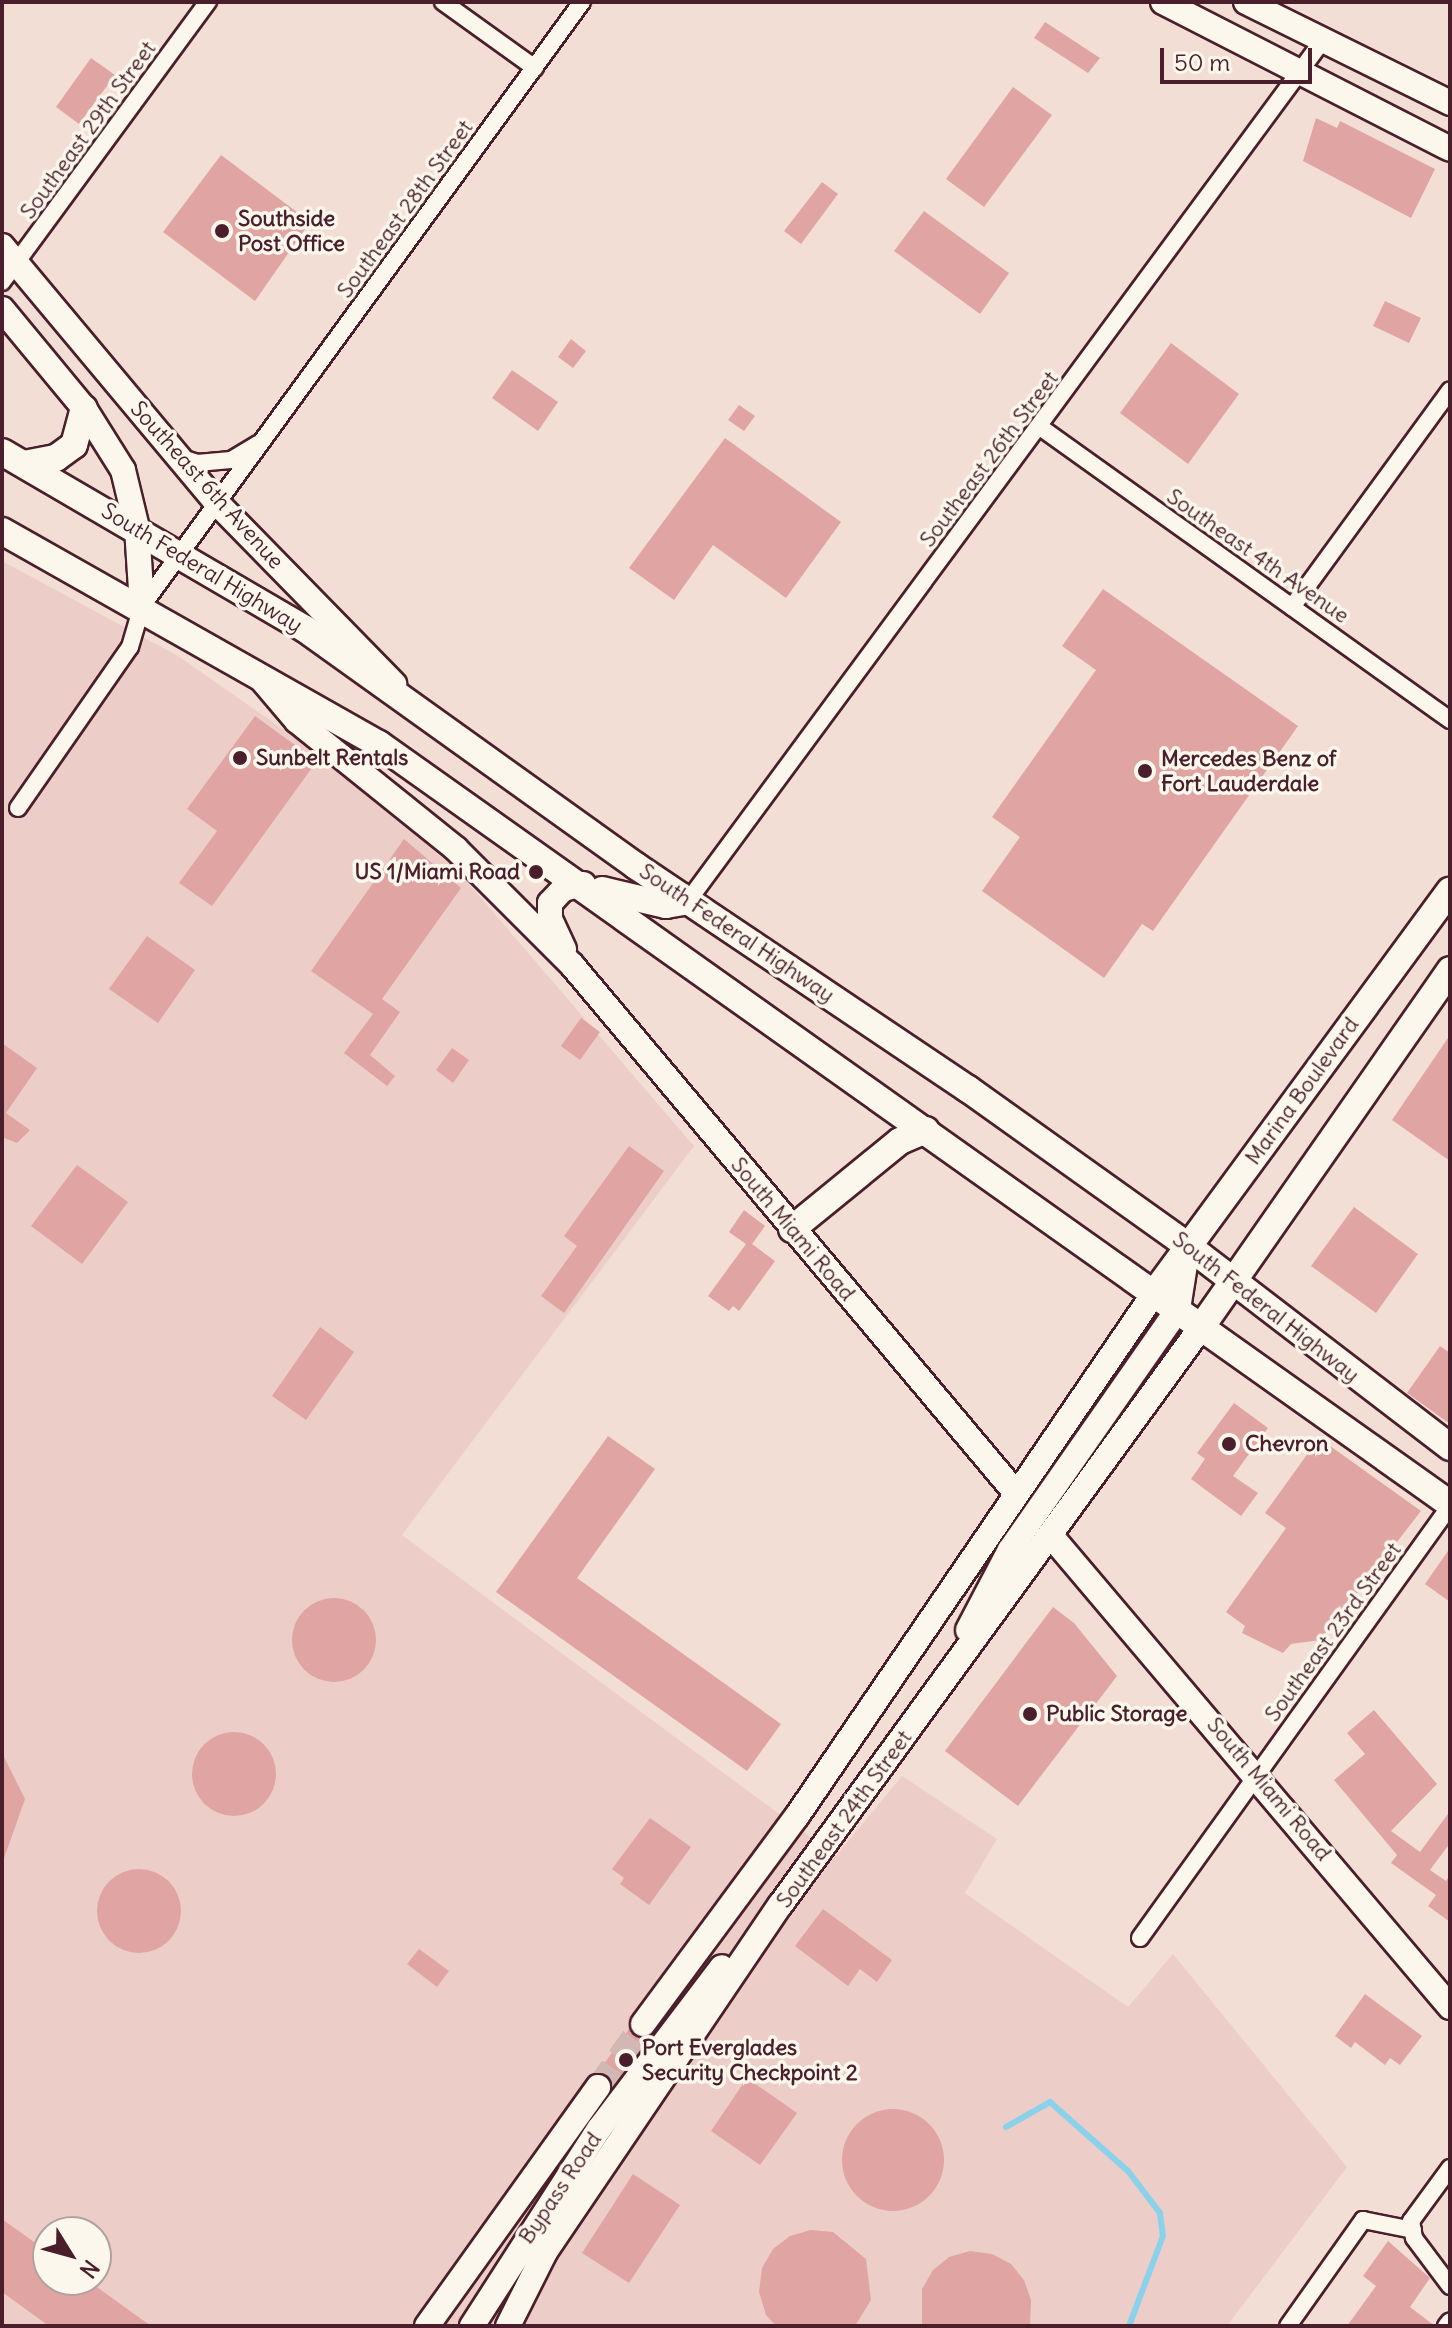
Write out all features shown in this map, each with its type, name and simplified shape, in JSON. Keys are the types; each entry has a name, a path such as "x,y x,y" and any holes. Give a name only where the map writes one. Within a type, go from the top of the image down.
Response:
{"main road":[{"path":"13,458 56,458 74,445 84,408"},
{"name":"South Federal Highway","path":"13,458 305,629 688,901 956,1080 1188,1246 1450,1447"},
{"path":"2,531 142,606 379,744 583,884 1450,1505"},
{"path":"583,884 655,903 688,901"},
{"name":"Marina Boulevard","path":"1155,1292 1450,891"},
{"path":"1202,1326 1450,970"},
{"path":"792,1229 900,1141 926,1130"}],"street":[{"name":"Southeast 29th Street","path":"7,264 208,2"},
{"path":"443,2 535,68"},
{"name":"Southeast 28th Street","path":"18,808 130,647 142,606 582,2"},
{"path":"1163,2 1450,149"},
{"path":"1246,2 1450,103"},
{"name":"Southeast 26th Street","path":"688,901 1323,40"},
{"name":"Southeast 6th Avenue","path":"7,264 218,504 424,714"},
{"name":"Southeast 6th Avenue","path":"2,309 84,408 123,470 137,528 142,606"},
{"path":"1292,607 1450,390"},
{"name":"Southeast 4th Avenue","path":"1040,427 1450,720"},
{"name":"Southeast 28th Street","path":"179,457 197,463 231,460 263,441"},
{"name":"South Miami Road","path":"256,672 297,721 456,849 572,965 1015,1492"},
{"name":"South Miami Road","path":"572,965 550,919 550,903 563,889 583,884"},
{"path":"932,1700 1010,1550 1178,1309 1188,1246"},
{"name":"Southeast 24th Street","path":"643,2024 797,1816 980,1554 1015,1492 1155,1292"},
{"name":"Southeast 24th Street","path":"508,2326 545,2252 781,1904 1052,1537 1202,1326"},
{"name":"Southeast 23rd Street","path":"1140,1938 1450,1505"},
{"name":"South Miami Road","path":"1052,1537 1258,1775 1450,2007"},
{"path":"852,1737 871,1730 897,1746"},
{"name":"Bypass Road","path":"653,2054 797,1816"},
{"name":"Bypass Road","path":"472,2326 599,2129 653,2054 732,1954 781,1904"},
{"path":"427,2326 598,2087"},
{"path":"1450,2168 1411,2221 1413,2230 1450,2286"},
{"path":"1288,2326 1363,2220 1413,2230"},
{"path":"1446,2326 1450,2321"}],"shaded area":[{"path":"2,561 178,656 307,746 456,869 694,1146 402,1535 836,1856 902,1776 997,1839 965,1893 1128,2007 1173,1954 1347,2167 1227,2326 2,2326"}],"building":[{"path":"1045,22 1100,58 1088,73 1034,38"},
{"path":"91,58 115,75 79,124 56,107"},
{"path":"1013,87 1052,115 984,207 946,179"},
{"path":"1316,118 1337,128 1340,121 1435,169 1411,218 1303,161"},
{"path":"221,155 310,222 255,301 163,232"},
{"path":"822,182 838,194 801,244 784,231"},
{"path":"924,211 1009,273 980,314 894,251"},
{"path":"1385,301 1421,318 1409,343 1373,326"},
{"path":"571,339 586,351 573,368 558,357"},
{"path":"1171,343 1239,394 1188,464 1120,413"},
{"path":"512,370 558,402 538,431 492,398"},
{"path":"739,405 755,416 744,431 728,420"},
{"path":"725,438 841,522 786,598 713,545 674,600 629,568"},
{"name":"Mercedes Benz of Fort Lauderdale","path":"1103,589 1298,726 1153,931 1142,924 1104,978 982,891 1020,837 992,817 1096,670 1062,646"},
{"path":"255,716 317,761 212,906 179,883 217,831 187,809"},
{"path":"404,839 461,888 382,999 400,1012 370,1055 395,1076 387,1086 344,1053 373,1014 311,971"},
{"path":"147,936 195,970 158,1023 109,989"},
{"path":"581,1018 600,1032 580,1060 561,1046"},
{"path":"1450,1035 1450,1161 1392,1120"},
{"path":"2,1043 37,1068 6,1113 30,1130 17,1143 2,1137"},
{"path":"452,1048 469,1060 453,1083 436,1070"},
{"path":"629,1146 664,1171 564,1313 541,1296 577,1246 564,1236"},
{"path":"77,1165 128,1202 82,1264 31,1226"},
{"path":"1354,1207 1418,1254 1376,1313 1311,1266"},
{"path":"744,1210 765,1226 752,1244 775,1261 739,1311 733,1306 729,1311 708,1296 746,1244 729,1232"},
{"path":"320,1327 354,1352 306,1420 272,1396"},
{"path":"1440,1346 1450,1353 1450,1424 1407,1393"},
{"path":"1234,1403 1268,1428 1233,1476 1258,1493 1241,1516 1191,1479 1205,1459 1197,1453"},
{"path":"608,1436 655,1469 577,1578 781,1724 747,1771 496,1592"},
{"path":"1319,1438 1421,1511 1321,1640 1291,1644 1283,1653 1242,1633 1245,1626 1226,1612 1286,1528 1265,1513"},
{"path":"1450,1548 1450,1602 1425,1584"},
{"path":"334,1598 350,1601 364,1610 373,1624 376,1640 373,1656 364,1670 350,1679 334,1682 318,1679 304,1670 295,1656 292,1640 295,1624 304,1610 318,1601"},
{"name":"Public Storage","path":"1053,1607 1074,1623 1117,1676 1018,1806 945,1751"},
{"path":"1374,1710 1437,1784 1391,1831 1420,1852 1450,1811 1450,1843 1430,1870 1446,1881 1450,1875 1450,1922 1428,1906 1436,1895 1391,1863 1397,1855 1334,1780 1365,1754 1347,1733"},
{"path":"234,1732 250,1735 264,1744 273,1758 276,1774 273,1790 264,1804 250,1813 234,1816 218,1813 204,1804 195,1790 192,1774 195,1758 204,1744 218,1735"},
{"path":"2,1753 25,1799 2,1864"},
{"path":"650,1818 691,1847 649,1905 620,1884 624,1878 612,1869"},
{"path":"139,1869 155,1872 169,1881 178,1895 181,1911 178,1927 169,1941 155,1950 139,1953 123,1950 109,1941 100,1927 97,1911 100,1895 109,1881 123,1872"},
{"path":"823,1909 892,1960 877,1982 860,1969 848,1986 795,1946"},
{"path":"419,1949 449,1971 437,1987 407,1964"},
{"path":"1365,1994 1422,2036 1400,2065 1390,2058 1385,2065 1355,2042 1351,2048 1335,2036"},
{"path":"629,2029 641,2039 650,2037 613,2086 598,2072"},
{"path":"747,2078 797,2113 760,2165 711,2131"},
{"path":"893,2109 912,2113 929,2124 940,2141 944,2160 940,2179 929,2196 912,2207 893,2211 874,2207 857,2196 846,2179 842,2160 846,2141 857,2124 874,2113"},
{"path":"633,2174 680,2205 629,2283 582,2253"},
{"path":"2,2219 32,2241 32,2296 109,2296 151,2326 49,2326 2,2292"},
{"path":"811,2230 833,2232 866,2259 871,2300 855,2326 776,2326 766,2315 759,2292 762,2268 773,2249 790,2236"},
{"path":"1388,2241 1430,2278 1410,2307 1435,2326 1347,2326 1376,2286 1363,2276"},
{"path":"970,2251 992,2254 1011,2264 1024,2280 1031,2300 1030,2326 922,2326 922,2289 933,2270 949,2257"}],"waterway":[{"path":"1006,2127 1050,2102 1128,2171 1160,2213 1163,2236 1129,2326"}],"tunnel":[{"path":"598,2087 643,2024"}],"place":[{"name":"Southside Post Office","path":"222,231"},
{"name":"Sunbelt Rentals","path":"240,758"},
{"name":"Mercedes Benz of Fort Lauderdale","path":"1145,771"},
{"name":"US 1/Miami Road","path":"536,872"},
{"name":"Chevron","path":"1229,1444"},
{"name":"Public Storage","path":"1030,1714"},
{"name":"Port Everglades Security Checkpoint 2","path":"626,2060"}]}
